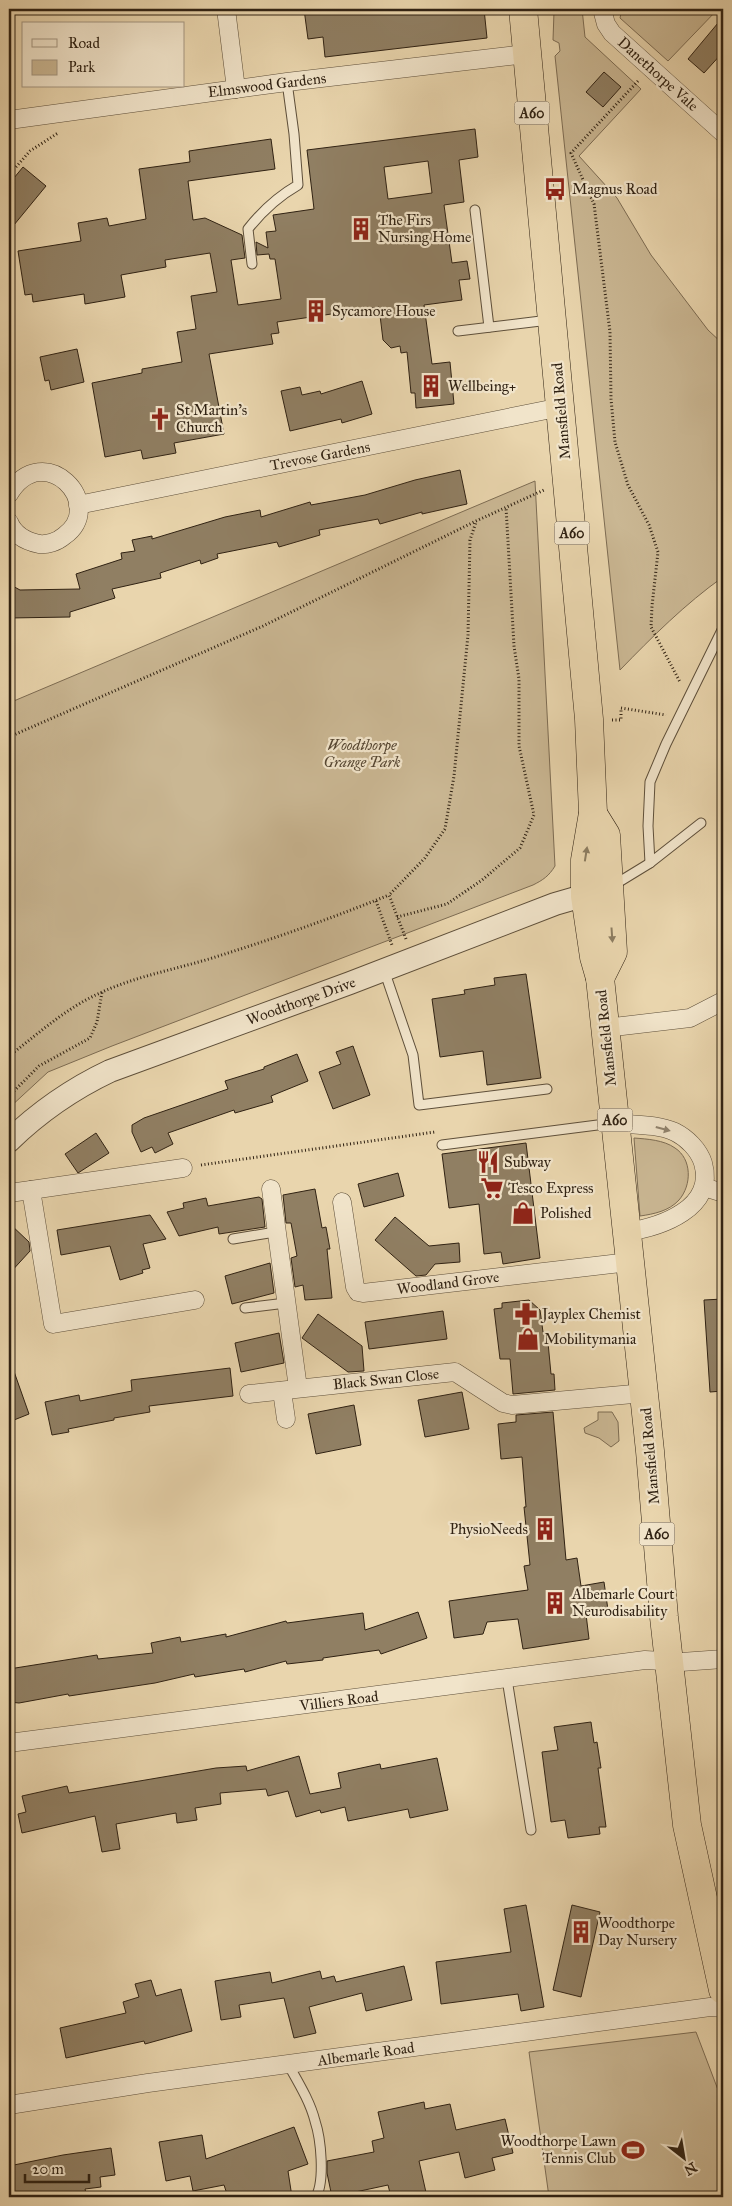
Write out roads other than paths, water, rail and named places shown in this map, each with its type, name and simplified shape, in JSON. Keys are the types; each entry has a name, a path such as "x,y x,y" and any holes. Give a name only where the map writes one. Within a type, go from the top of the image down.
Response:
{"highway":[{"name":"Mansfield Road","path":"525,12 526,54 546,275 561,407 589,719 593,813 585,860 597,892 593,951 600,978 644,1393 669,1661 688,1825 723,1990"}],"street":[{"path":"226,9 236,89"},
{"name":"Danethorpe Vale","path":"602,9 606,24 612,33 723,134"},
{"name":"Elmswood Gardens","path":"9,120 286,82 526,54"},
{"name":"Trevose Gardens","path":"78,505 561,407"},
{"path":"9,494 15,484 25,476 45,472 57,475 68,482 75,492 78,505 74,526 66,535 55,542 42,544 30,542 19,536 9,522"},
{"name":"Woodthorpe Drive","path":"9,1141 34,1118 64,1096 110,1071 555,904 597,892"},
{"path":"605,1028 690,1018 723,1001"},
{"path":"615,1123 655,1127 675,1132 688,1140 701,1155 705,1171 704,1188 687,1210 670,1220 645,1229 626,1232"},
{"path":"9,1192 183,1168"},
{"path":"704,1188 723,1193"},
{"path":"271,1189 275,1232 286,1303 290,1390 286,1419"},
{"path":"31,1190 53,1324 195,1300"},
{"name":"Woodland Grove","path":"342,1202 355,1287 358,1292 363,1293 629,1262"},
{"name":"Black Swan Close","path":"249,1394 455,1372 503,1403 512,1405 644,1393"},
{"name":"Villiers Road","path":"9,1743 507,1680 645,1660 723,1659"},
{"name":"Albemarle Road","path":"9,2105 288,2064 710,2007 723,2008"}],"lane":[{"path":"252,264 248,230 262,211 277,197 298,185 294,134 286,82"},
{"path":"475,210 489,327"},
{"path":"458,332 552,320"},
{"path":"650,863 648,826 650,782 679,716 723,628"},
{"path":"597,892 650,863 701,823"},
{"path":"399,964 419,1105 547,1089"},
{"path":"442,1145 615,1123"},
{"path":"233,1239 275,1232"},
{"path":"245,1308 286,1303"},
{"path":"507,1680 531,1830"},
{"path":"288,2064 315,2121 320,2160 320,2190 316,2197"}],"place":[{"name":"Magnus Road","path":"555,189"},
{"name":"The Firs Nursing Home","path":"361,229"},
{"name":"Sycamore House","path":"316,311"},
{"name":"Wellbeing+","path":"431,386"},
{"name":"St Martin's Church","path":"160,419"},
{"name":"Subway","path":"488,1162"},
{"name":"Tesco Express","path":"492,1188"},
{"name":"Polished","path":"523,1213"},
{"name":"Jayplex Chemist","path":"526,1314"},
{"name":"Mobilitymania","path":"528,1339"},
{"name":"PhysioNeeds","path":"545,1529"},
{"name":"Albemarle Court Neurodisability","path":"555,1603"},
{"name":"Woodthorpe Day Nursery","path":"581,1932"},
{"name":"Woodthorpe Lawn Tennis Club","path":"633,2150"}],"park label":[{"name":"Woodthorpe Grange Park","path":"362,754"}]}
